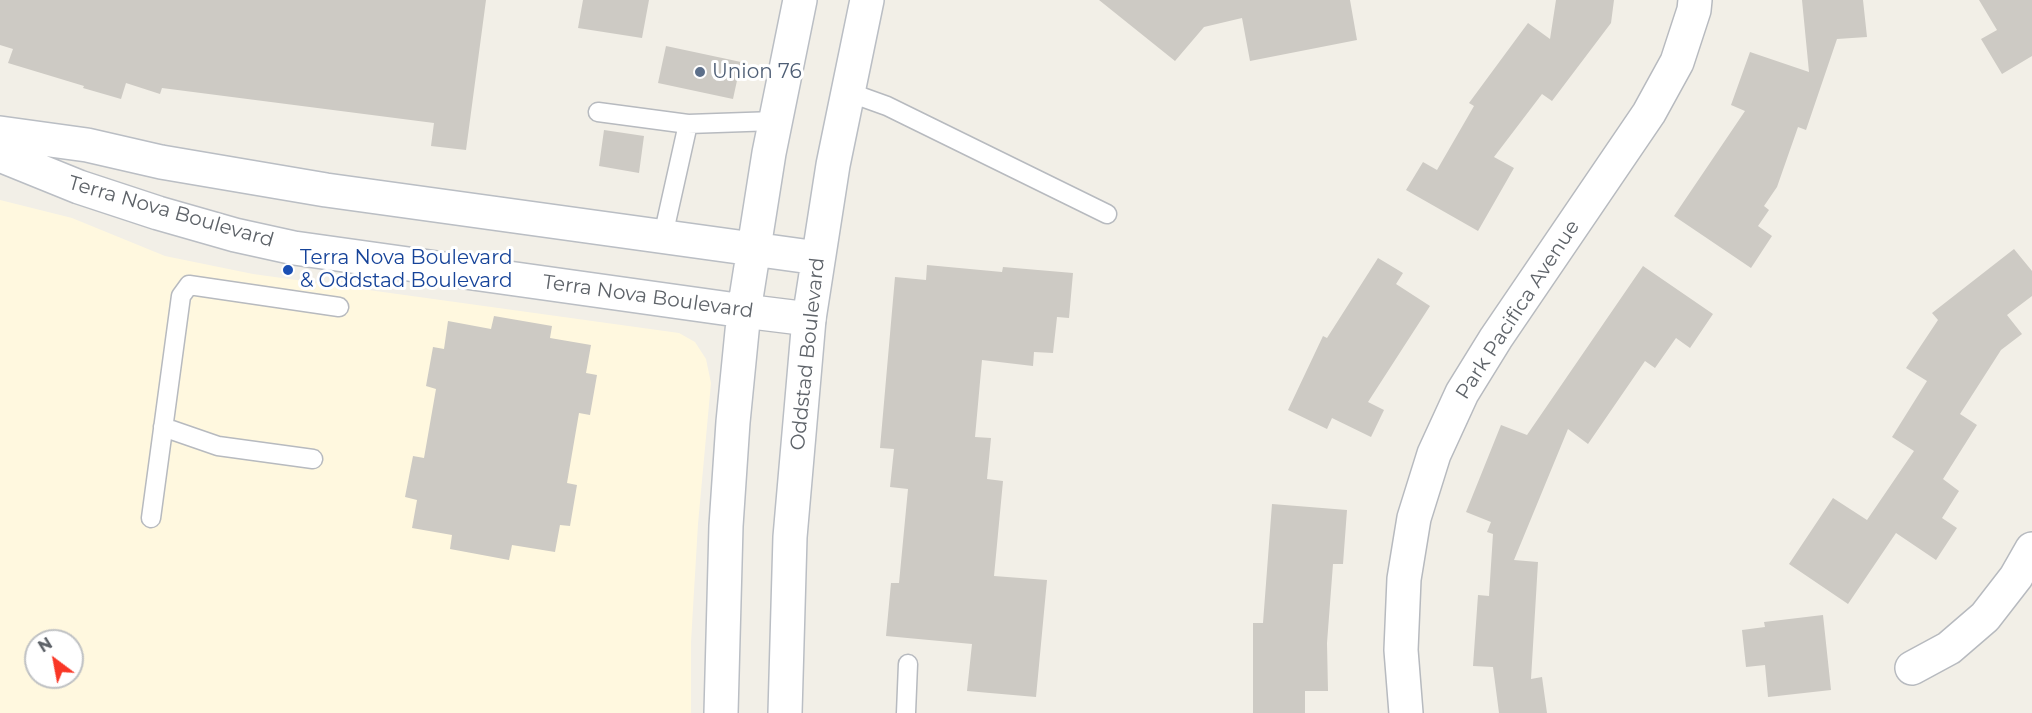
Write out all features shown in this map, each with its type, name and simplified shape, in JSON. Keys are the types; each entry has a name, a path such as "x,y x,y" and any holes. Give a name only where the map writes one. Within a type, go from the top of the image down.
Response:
{"street":[{"path":"721,713 726,526 744,311 775,122 800,0"},
{"name":"Oddstad Boulevard","path":"784,713 790,537 809,319 833,165 867,0"},
{"name":"Park Pacifica Avenue","path":"1406,713 1401,650 1404,579 1414,518 1434,454 1462,393 1496,338 1649,113 1677,62 1694,10 1695,0"},
{"name":"Terra Nova Boulevard","path":"0,133 87,145 161,162 315,188 818,258"},
{"name":"Terra Nova Boulevard","path":"0,155 79,187 158,213 294,248 809,319"},
{"path":"1912,668 1949,648 2024,584 2032,549"}],"lane":[{"path":"848,92 887,106 1107,214"},
{"path":"598,112 688,124 775,122"},
{"path":"663,236 688,124"},
{"path":"152,518 182,296 189,285 339,307"},
{"path":"163,427 218,446 313,459"},
{"path":"906,713 908,664"}],"shaded area":[{"path":"0,200 72,218 165,256 253,274 679,333 695,342 706,359 711,383 698,524 691,642 691,713 0,713"}],"building":[{"path":"0,0 486,0 466,150 431,146 434,123 162,88 160,94 126,83 121,99 83,88 84,86 8,63 13,49 0,45"},
{"path":"583,0 649,0 642,38 578,28"},
{"path":"1099,0 1350,0 1357,40 1250,61 1242,18 1204,27 1175,61"},
{"path":"1556,0 1614,0 1611,23 1552,101 1542,94 1494,157 1514,168 1478,231 1406,190 1423,162 1437,170 1474,106 1469,103 1528,23 1550,39"},
{"path":"1802,0 1863,0 1867,37 1837,39 1806,130 1798,127 1777,187 1764,206 1769,210 1758,226 1772,236 1751,268 1674,216 1745,111 1731,105 1750,52 1809,72"},
{"path":"1979,0 2032,0 2032,56 2002,74 1981,39 1997,30"},
{"name":"Union 76","path":"666,46 741,62 733,99 658,83"},
{"path":"604,130 644,136 639,173 599,166"},
{"path":"2014,249 2032,271 2032,296 2007,315 2022,334 2001,350 1960,414 1977,425 1943,479 1959,491 1942,518 1957,528 1936,560 1896,533 1848,604 1789,564 1833,498 1867,520 1914,451 1892,437 1927,381 1906,368 1938,320 1932,313"},
{"path":"1378,258 1403,273 1396,284 1430,306 1368,402 1384,410 1371,437 1332,418 1327,429 1288,410 1323,336 1327,338"},
{"path":"927,265 1002,272 1003,267 1073,273 1069,318 1057,317 1053,353 1034,352 1033,366 982,360 975,437 991,438 987,479 1003,481 994,576 1047,580 1036,697 967,691 972,644 886,636 891,583 899,583 908,489 890,487 894,449 880,448 895,277 926,280"},
{"path":"1643,266 1713,314 1690,348 1676,338 1655,368 1645,361 1588,444 1568,429 1514,560 1538,562 1531,679 1542,677 1547,713 1499,713 1493,667 1473,666 1478,595 1489,596 1493,534 1487,532 1491,522 1466,512 1501,425 1527,435"},
{"path":"494,316 552,326 550,338 591,345 586,373 597,375 590,415 579,413 567,483 577,485 570,526 560,525 555,552 512,545 509,560 450,549 452,535 412,528 417,500 405,497 413,456 424,458 436,389 426,386 433,347 444,349 448,321 491,329"},
{"path":"1272,504 1347,510 1343,564 1333,564 1327,643 1328,691 1305,691 1305,713 1253,713 1253,623 1263,623"},
{"path":"1823,615 1831,690 1768,697 1765,665 1746,667 1742,630 1765,627 1764,622"}],"place":[{"name":"Union 76","path":"700,72"},
{"name":"Terra Nova Boulevard & Oddstad Boulevard","path":"288,270"}]}
